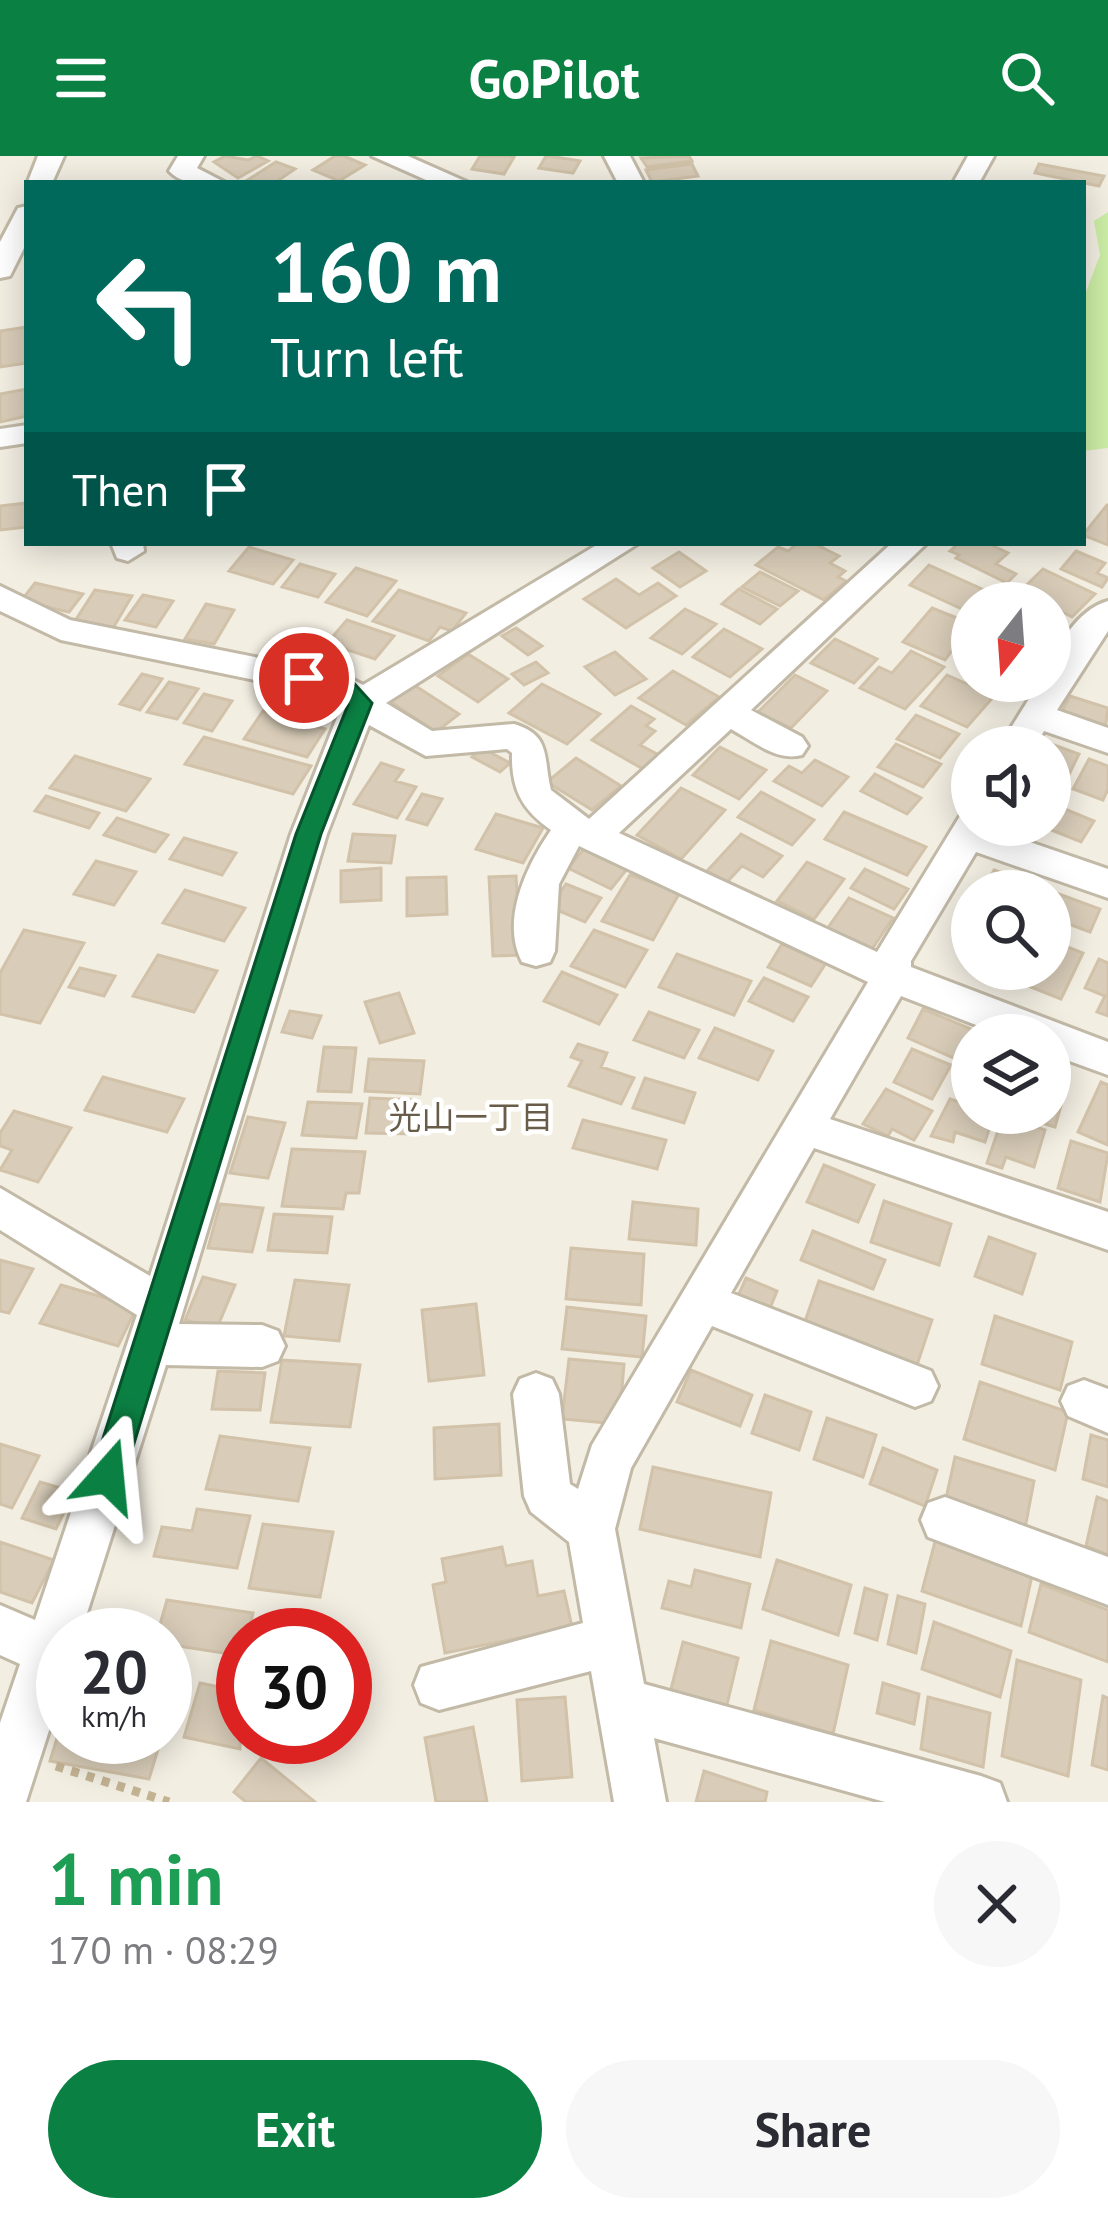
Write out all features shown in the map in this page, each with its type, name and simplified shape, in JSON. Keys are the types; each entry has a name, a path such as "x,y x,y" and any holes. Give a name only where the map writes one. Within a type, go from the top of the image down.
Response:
{"street":[{"path":"385,156 446,175"},
{"path":"0,270 24,220"},
{"path":"65,1608 309,834 360,703 618,546"},
{"path":"536,951 534,898 542,869 728,712 908,546"},
{"path":"0,597 61,628 344,687 360,703 426,744 514,736 530,749 528,779 538,804 583,831 892,976 991,1014"},
{"path":"1029,726 1083,637 1108,612"},
{"path":"728,712 790,746"},
{"path":"1035,715 1108,740"},
{"path":"640,1802 591,1529 609,1461 806,1128 892,976 892,960 961,846"},
{"path":"1012,846 1108,884"},
{"path":"1071,1045 1108,1059"},
{"path":"806,1128 1108,1231"},
{"path":"0,1207 156,1325 262,1346"},
{"path":"702,1302 915,1386"},
{"path":"536,1394 548,1496 591,1529"},
{"path":"945,1520 1108,1581"},
{"path":"0,1630 36,1646"},
{"path":"439,1685 611,1641"},
{"path":"0,1802 36,1700"},
{"path":"622,1704 981,1802"}],"path":[{"path":"19,1754 169,1802"}],"green space":[{"path":"1108,212 1108,448 1086,451 1086,292 1100,255 1094,221"}],"building":[{"path":"225,156 248,160 257,156 268,161 238,178 214,162"},
{"path":"335,156 365,165 341,180 313,170"},
{"path":"480,156 514,157 504,174 472,169"},
{"path":"546,156 580,161 573,173 539,168"},
{"path":"689,156 692,161 647,167 641,158"},
{"path":"276,162 295,169 279,180 248,180"},
{"path":"692,164 698,176 651,180 646,170"},
{"path":"1039,164 1104,176 1099,186 1035,173"},
{"path":"24,327 24,363 0,367 0,331"},
{"path":"24,390 24,417 0,422 0,394"},
{"path":"24,503 24,527 0,530 0,506"},
{"path":"1108,505 1108,545 1086,536"},
{"path":"794,546 819,546 839,556 830,563 845,571 838,577 846,581 824,600 756,565 778,547 788,551"},
{"path":"956,546 993,546 1008,553 996,564 1016,574 1005,582 956,558 959,555 950,551"},
{"path":"249,547 293,560 273,584 229,571"},
{"path":"1076,551 1105,563 1097,573 1108,578 1102,587 1061,569"},
{"path":"679,552 706,571 680,587 653,568"},
{"path":"300,564 335,574 318,597 282,587"},
{"path":"929,565 966,582 951,582 951,604 910,585"},
{"path":"356,568 396,581 367,616 326,602"},
{"path":"1043,569 1070,582 1030,582"},
{"path":"760,572 798,591 780,606 742,587"},
{"path":"616,579 639,595 658,583 676,596 626,628 584,599"},
{"path":"1071,582 1095,594 1071,616"},
{"path":"35,583 83,594 69,612 21,601"},
{"path":"739,589 777,609 760,624 722,604"},
{"path":"95,590 132,596 113,628 75,621"},
{"path":"399,590 466,613 452,631 440,627 429,641 373,621"},
{"path":"143,595 173,601 156,627 125,620"},
{"path":"206,604 234,610 214,644 185,639"},
{"path":"932,608 951,616 951,652 945,660 903,642"},
{"path":"685,609 716,624 682,654 651,638"},
{"path":"347,620 394,636 375,659 327,643"},
{"path":"516,628 542,646 528,655 502,636"},
{"path":"724,629 762,649 730,677 693,657"},
{"path":"288,635 337,650 321,672 272,657"},
{"path":"835,639 877,659 854,683 811,663"},
{"path":"911,651 944,667 905,709 860,688 879,667 892,673"},
{"path":"615,652 646,679 615,695 585,667"},
{"path":"468,654 508,679 478,702 438,676"},
{"path":"536,662 548,673 524,685 512,674"},
{"path":"673,671 719,697 686,725 639,698"},
{"path":"142,674 162,679 140,710 120,704"},
{"path":"795,675 827,691 791,728 758,712"},
{"path":"947,675 951,677 951,702 989,702 968,726 921,706"},
{"path":"169,682 198,689 177,719 147,712"},
{"path":"284,683 336,695 327,709 275,696"},
{"path":"542,684 600,714 567,744 509,713"},
{"path":"414,685 459,714 436,732 391,702"},
{"path":"204,694 232,701 212,731 184,723"},
{"path":"1071,696 1108,708 1105,730 1060,715"},
{"path":"631,706 654,719 646,726 655,731 640,745 659,755 643,769 592,740"},
{"path":"263,711 325,729 307,757 244,739"},
{"path":"916,715 951,730 951,744 940,758 897,739"},
{"path":"204,737 311,766 293,794 185,764"},
{"path":"896,744 941,764 923,787 878,767"},
{"path":"720,747 766,770 739,799 693,775"},
{"path":"482,748 510,763 500,772 472,757"},
{"path":"75,756 150,779 126,811 50,788"},
{"path":"576,758 621,786 592,810 547,782"},
{"path":"1089,759 1108,766 1103,800 1073,789"},
{"path":"815,760 848,777 822,806 774,781 789,766 802,773"},
{"path":"381,763 403,770 395,781 416,787 397,818 354,804"},
{"path":"875,774 921,798 907,814 861,791"},
{"path":"681,788 725,810 681,859 637,835"},
{"path":"761,792 814,820 792,845 738,817"},
{"path":"422,794 442,799 427,825 407,819"},
{"path":"46,796 99,813 89,828 35,811"},
{"path":"844,812 926,847 907,875 825,839"},
{"path":"1071,812 1094,821 1081,842 1071,838"},
{"path":"496,814 543,828 523,863 476,849"},
{"path":"117,818 168,835 155,852 104,835"},
{"path":"353,834 395,836 391,863 348,861"},
{"path":"741,834 782,856 763,877 742,866 727,882 707,871"},
{"path":"184,838 236,853 222,875 170,859"},
{"path":"584,849 627,869 611,889 568,868"},
{"path":"96,861 136,872 114,905 74,894"},
{"path":"807,862 844,879 814,919 777,901"},
{"path":"381,868 381,900 341,902 341,871"},
{"path":"865,869 908,889 894,909 851,888"},
{"path":"630,875 680,892 653,940 602,921"},
{"path":"516,876 521,955 493,956 489,877"},
{"path":"446,877 447,914 407,916 407,878"},
{"path":"566,884 601,898 585,922 550,907"},
{"path":"185,890 245,908 224,941 163,923"},
{"path":"849,898 893,918 872,949 827,929"},
{"path":"1071,898 1100,909 1090,932 1071,925"},
{"path":"24,930 84,943 40,1023 0,1014 0,973"},
{"path":"594,930 647,950 625,987 571,966"},
{"path":"782,944 826,963 811,986 768,967"},
{"path":"1071,948 1083,953 1071,978"},
{"path":"677,954 751,981 734,1015 659,987"},
{"path":"158,955 217,971 194,1012 133,996"},
{"path":"1099,959 1108,963 1108,1016 1097,1012 1105,996 1085,988"},
{"path":"80,968 115,976 104,996 69,987"},
{"path":"562,972 617,995 599,1024 544,1001"},
{"path":"764,978 808,997 793,1021 749,1001"},
{"path":"1038,990 1065,990 1061,999"},
{"path":"399,993 414,1033 380,1043 365,1002"},
{"path":"923,1009 951,1021 951,1057 908,1038"},
{"path":"290,1011 321,1016 312,1038 282,1032"},
{"path":"649,1012 699,1030 684,1058 634,1040"},
{"path":"715,1028 773,1051 758,1080 699,1058"},
{"path":"578,1044 607,1053 601,1067 634,1078 621,1104 569,1086 582,1061 571,1057"},
{"path":"324,1047 356,1048 351,1092 318,1091"},
{"path":"912,1049 951,1065 932,1099 894,1082"},
{"path":"369,1059 424,1061 420,1094 365,1091"},
{"path":"103,1077 184,1099 167,1132 85,1110"},
{"path":"645,1078 695,1093 684,1123 633,1108"},
{"path":"1101,1082 1108,1085 1108,1145 1078,1132"},
{"path":"886,1089 932,1111 914,1140 892,1129 888,1136 863,1124"},
{"path":"370,1098 417,1100 414,1134 366,1133"},
{"path":"950,1099 951,1099 953,1142 931,1136"},
{"path":"308,1102 362,1104 356,1138 302,1135"},
{"path":"14,1111 71,1128 38,1182 0,1170 12,1150 0,1146 0,1133"},
{"path":"248,1117 285,1123 268,1178 230,1173"},
{"path":"583,1120 666,1140 657,1169 573,1148"},
{"path":"961,1134 987,1134 985,1142"},
{"path":"997,1134 1044,1134 1034,1167 1006,1157 1002,1168 987,1163"},
{"path":"1071,1141 1108,1153 1100,1202 1058,1188"},
{"path":"292,1149 365,1152 359,1193 346,1193 343,1209 282,1206"},
{"path":"824,1165 874,1185 858,1222 807,1202"},
{"path":"884,1201 951,1224 939,1265 871,1242"},
{"path":"633,1202 698,1209 696,1245 629,1239"},
{"path":"220,1204 263,1208 252,1252 208,1248"},
{"path":"274,1214 332,1217 327,1253 268,1250"},
{"path":"813,1231 885,1260 873,1289 801,1260"},
{"path":"989,1237 1035,1254 1022,1294 975,1276"},
{"path":"571,1248 644,1254 641,1305 566,1299"},
{"path":"0,1260 33,1269 9,1313 0,1311"},
{"path":"203,1277 235,1285 217,1328 185,1320"},
{"path":"746,1278 777,1291 768,1313 736,1301"},
{"path":"295,1280 349,1285 339,1341 284,1336"},
{"path":"819,1281 932,1320 916,1368 803,1327"},
{"path":"61,1285 137,1307 118,1346 40,1323"},
{"path":"476,1304 484,1375 429,1381 422,1310"},
{"path":"567,1307 646,1316 642,1357 562,1349"},
{"path":"995,1316 1072,1342 1060,1390 982,1364"},
{"path":"569,1359 624,1364 619,1424 562,1419"},
{"path":"282,1360 360,1365 350,1427 271,1422"},
{"path":"691,1370 752,1395 740,1426 677,1402"},
{"path":"218,1371 265,1373 260,1410 212,1409"},
{"path":"980,1382 1068,1412 1055,1470 964,1439"},
{"path":"765,1395 811,1412 799,1450 752,1433"},
{"path":"827,1418 876,1435 863,1477 814,1459"},
{"path":"499,1424 501,1475 435,1479 434,1428"},
{"path":"1091,1435 1108,1440 1108,1487 1083,1479"},
{"path":"220,1436 310,1448 298,1501 206,1489"},
{"path":"0,1444 39,1456 12,1508 0,1504"},
{"path":"883,1448 937,1470 925,1506 870,1484"},
{"path":"955,1457 1034,1481 1025,1528 945,1503"},
{"path":"653,1467 771,1493 760,1557 640,1529"},
{"path":"40,1482 74,1492 56,1529 22,1518"},
{"path":"1097,1497 1108,1501 1108,1555 1086,1546"},
{"path":"197,1509 250,1516 237,1568 154,1556 162,1527 192,1531"},
{"path":"263,1524 333,1532 320,1597 249,1588"},
{"path":"936,1538 1033,1571 1021,1626 922,1591"},
{"path":"0,1542 54,1560 32,1603 0,1592"},
{"path":"502,1547 506,1566 532,1561 538,1596 564,1591 572,1627 445,1653 433,1585 446,1582 442,1559"},
{"path":"777,1560 851,1585 838,1635 763,1609"},
{"path":"695,1570 750,1584 741,1628 662,1608 669,1581 691,1587"},
{"path":"1041,1584 1108,1610 1108,1662 1029,1632"},
{"path":"865,1588 887,1595 877,1640 855,1633"},
{"path":"898,1596 925,1604 916,1653 888,1644"},
{"path":"167,1600 220,1608 216,1608 216,1652 192,1648 192,1608 165,1608"},
{"path":"934,1622 1011,1651 1000,1697 922,1669"},
{"path":"771,1641 848,1665 833,1734 754,1710"},
{"path":"683,1642 738,1658 726,1709 670,1693"},
{"path":"1017,1660 1081,1680 1068,1776 1002,1756"},
{"path":"200,1683 216,1686 216,1744 192,1739 192,1710"},
{"path":"883,1683 919,1694 914,1724 877,1713"},
{"path":"1103,1696 1108,1698 1108,1770 1092,1765"},
{"path":"565,1697 572,1777 522,1781 517,1700"},
{"path":"928,1697 990,1713 983,1767 921,1749"},
{"path":"473,1727 487,1802 436,1802 425,1738"},
{"path":"66,1764 154,1764 149,1779"},
{"path":"256,1764 268,1764 315,1802 246,1802 234,1792"},
{"path":"704,1771 767,1792 765,1802 696,1802"}],"district":[{"name":"光山一丁目","path":"471,1117"}],"route":[{"path":"108,1476 309,834 360,703 344,687 304,678"}]}
